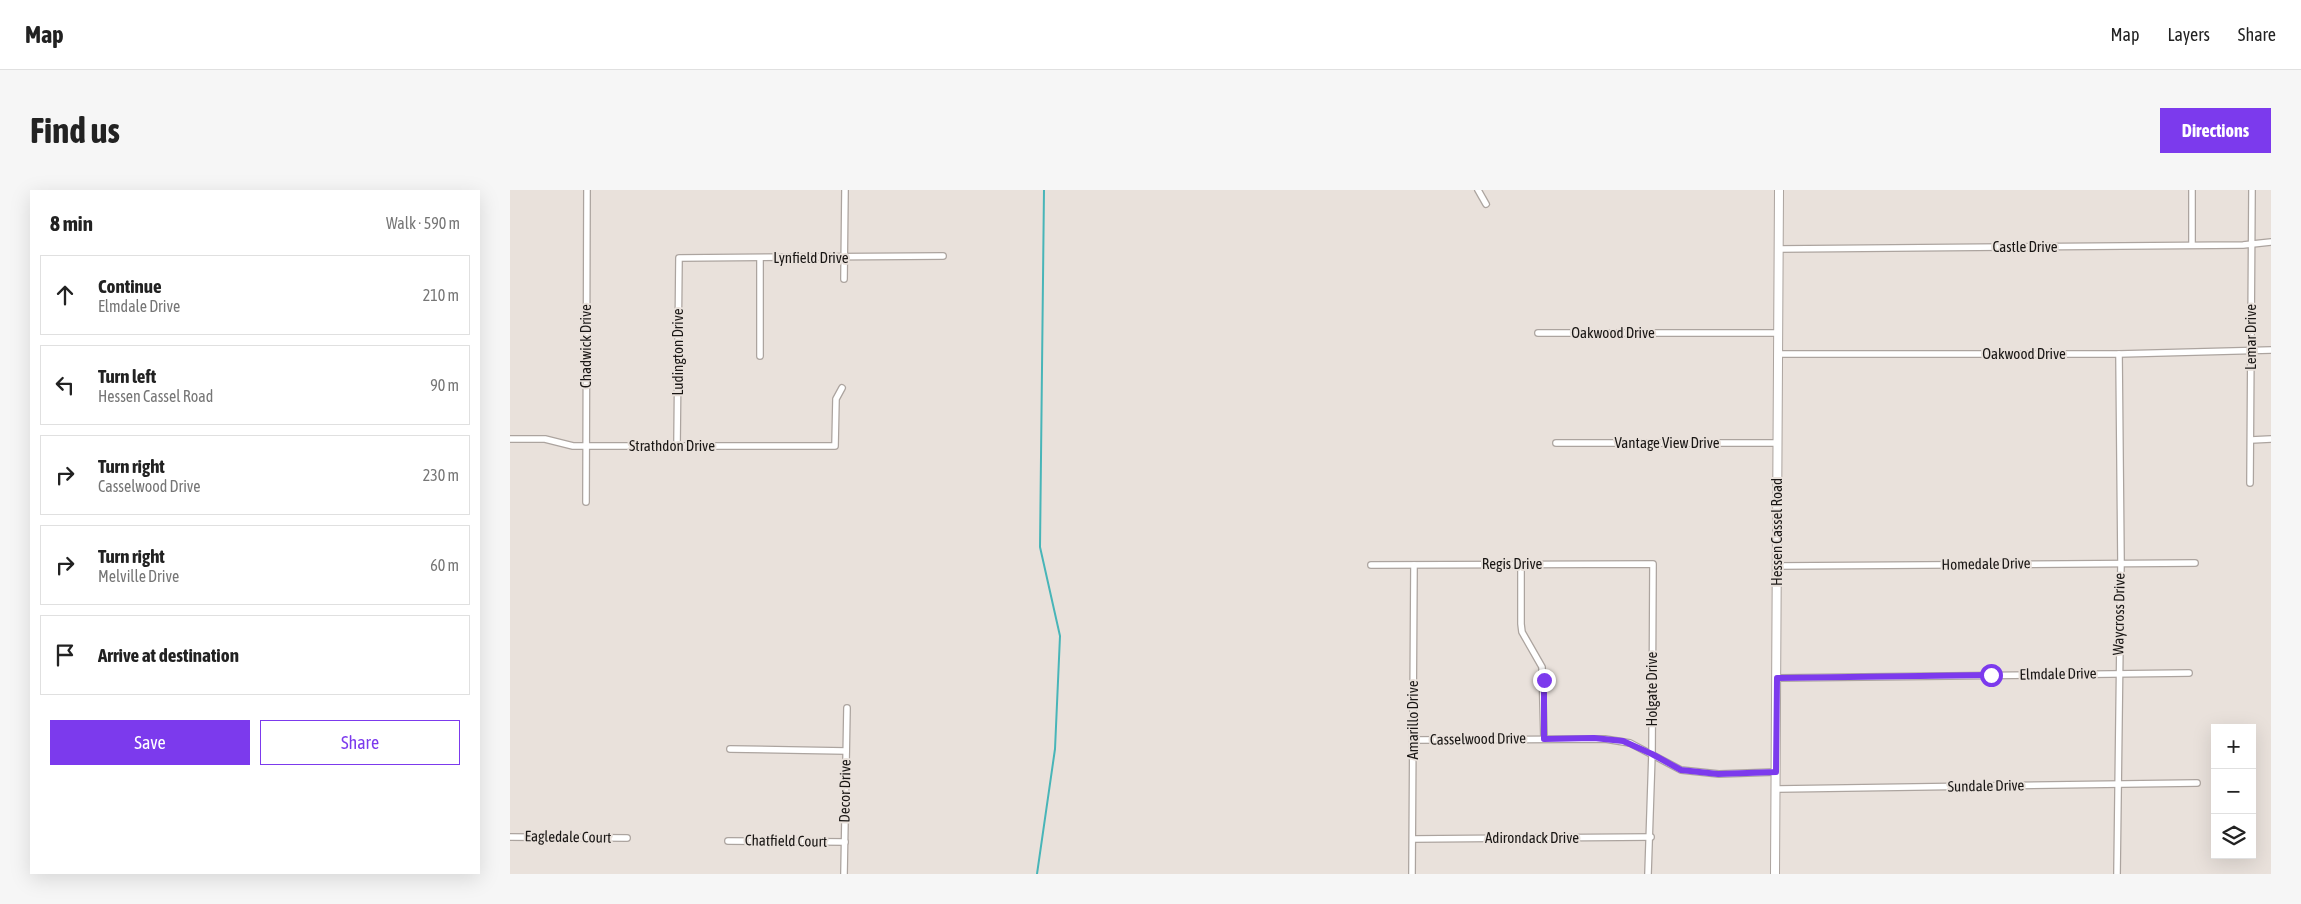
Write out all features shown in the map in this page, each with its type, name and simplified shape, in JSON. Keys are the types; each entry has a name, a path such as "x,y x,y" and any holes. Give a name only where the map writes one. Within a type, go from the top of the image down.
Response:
{"main road":[{"name":"Hessen Cassel Road","path":"1775,874 1779,190"}],"street":[{"name":"Chadwick Drive","path":"586,502 587,190"},
{"path":"844,190 844,279"},
{"path":"1478,190 1486,204"},
{"path":"2192,190 2192,245"},
{"name":"Lemar Drive","path":"2250,484 2252,190"},
{"name":"Castle Drive","path":"1779,249 2192,245 2271,242"},
{"name":"Lynfield Drive","path":"679,258 943,256"},
{"name":"Ludington Drive","path":"677,445 679,258"},
{"path":"760,258 760,356"},
{"name":"Oakwood Drive","path":"1538,333 1778,333"},
{"name":"Oakwood Drive","path":"1778,354 2119,354 2271,350"},
{"name":"Waycross Drive","path":"2117,874 2118,672 2121,562 2119,354"},
{"name":"Strathdon Drive","path":"510,439 545,439 568,445 586,446 835,446 836,399 842,388"},
{"path":"2251,440 2271,440"},
{"name":"Vantage View Drive","path":"1556,443 1777,443"},
{"name":"Homedale Drive","path":"1777,566 2121,562 2195,563"},
{"path":"1521,564 1522,632 1542,667 1544,739"},
{"name":"Regis Drive","path":"1371,565 1653,564"},
{"name":"Holgate Drive","path":"1648,874 1651,837 1653,564"},
{"name":"Amarillo Drive","path":"1412,874 1414,565"},
{"name":"Elmdale Drive","path":"1777,678 2118,672 2189,673"},
{"name":"Decor Drive","path":"844,874 847,708"},
{"name":"Casselwood Drive","path":"1413,740 1615,740 1630,743 1681,770 1718,774 1776,772"},
{"path":"730,748 846,751"},
{"name":"Sundale Drive","path":"1776,789 2197,783"},
{"name":"Eagledale Court","path":"510,836 627,838"},
{"name":"Adirondack Drive","path":"1413,839 1651,837"},
{"name":"Chatfield Court","path":"728,841 845,842"}],"waterway":[{"path":"1037,874 1055,749 1060,636 1040,547 1044,190"}],"route":[{"path":"1544,680 1544,739 1594,738 1630,743 1681,770 1718,774 1776,772 1777,678 1991,675"}]}
